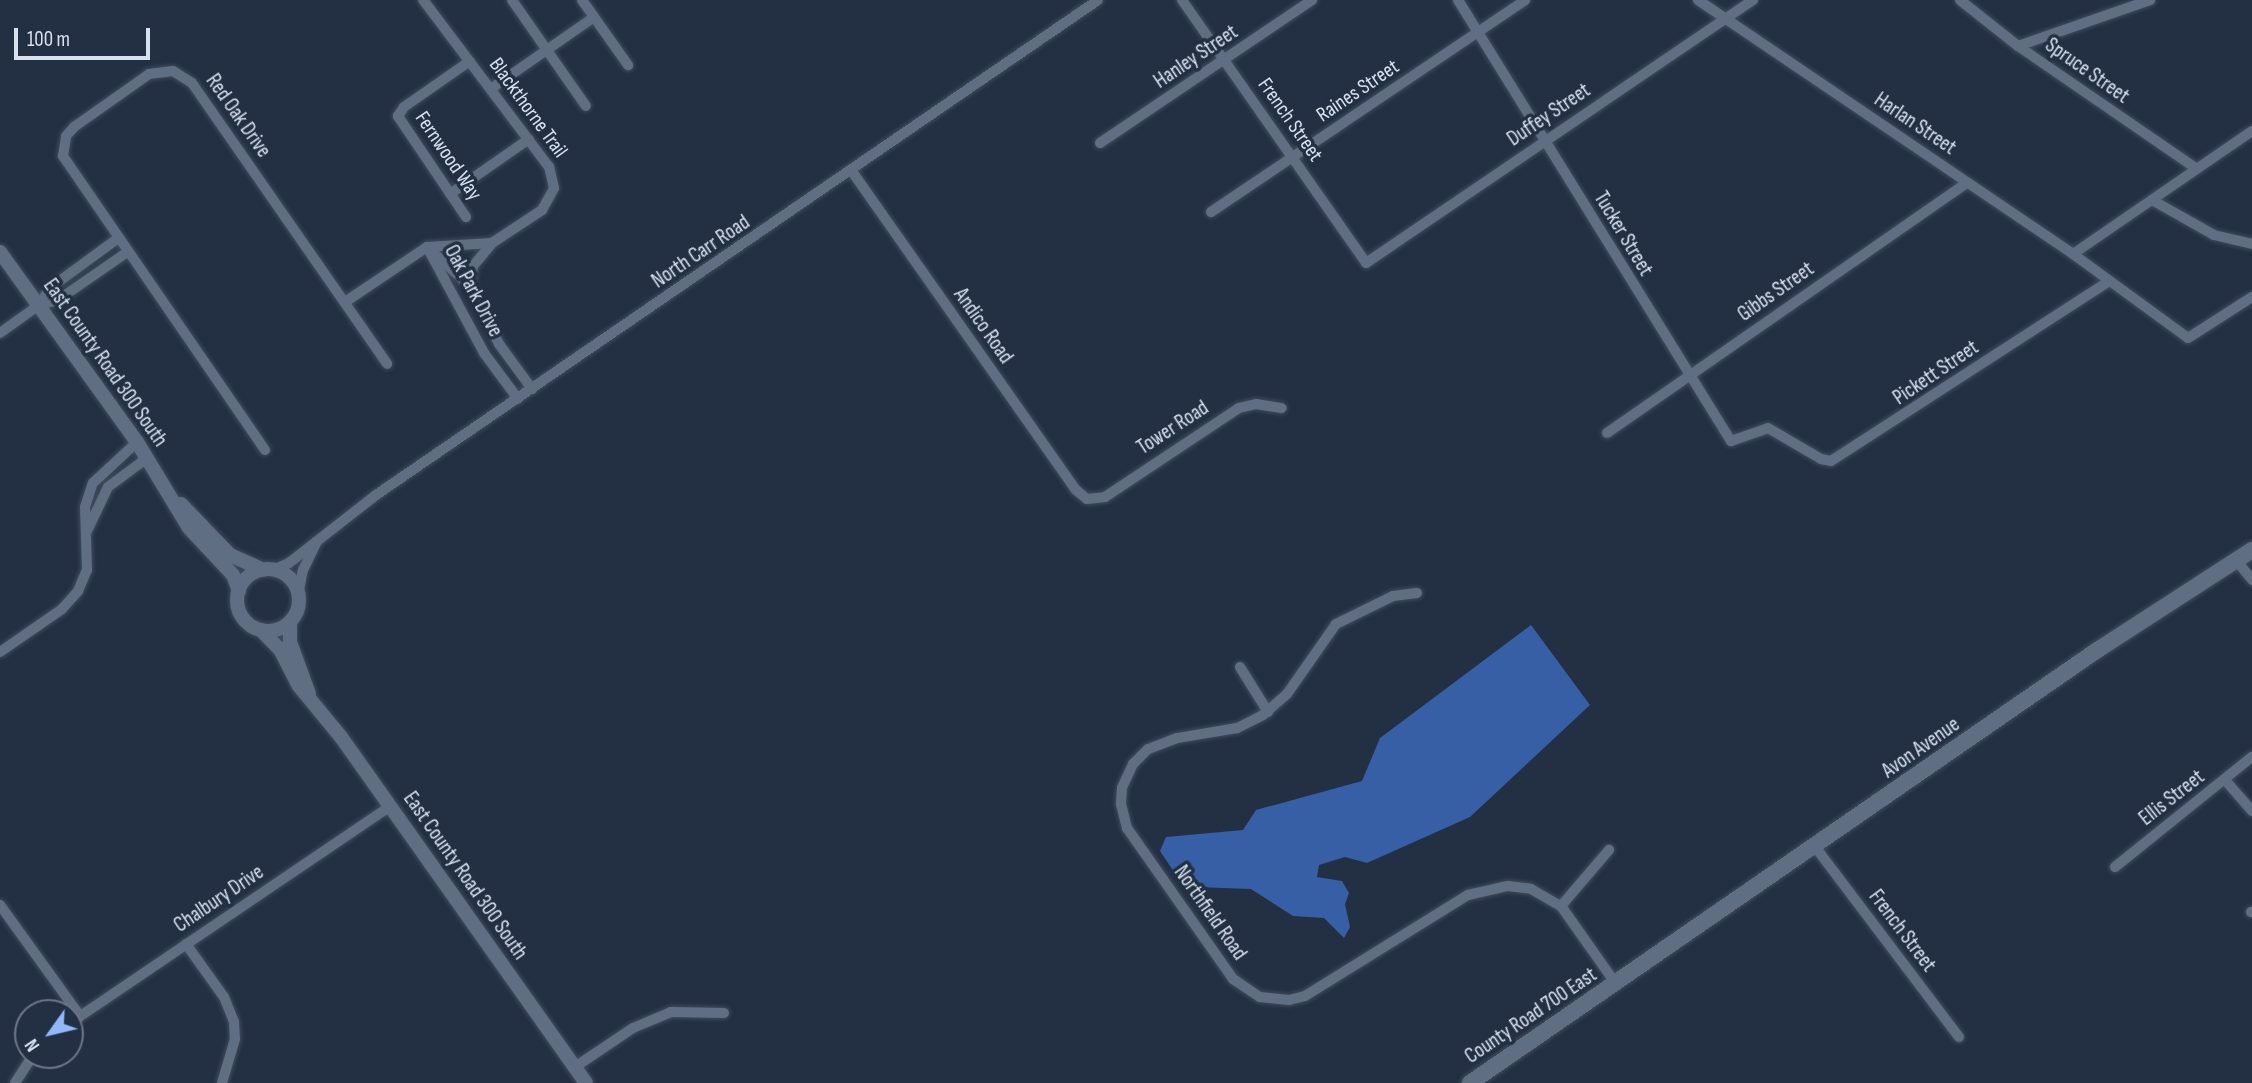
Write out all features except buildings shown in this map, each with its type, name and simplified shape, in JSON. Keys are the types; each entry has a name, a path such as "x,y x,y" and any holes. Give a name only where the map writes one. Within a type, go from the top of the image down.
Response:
{"main road":[{"name":"Avon Avenue","path":"1616,984 1816,848 1910,780 2252,550"},
{"name":"County Road 700 East","path":"1470,1083 1616,984"}],"street":[{"name":"Blackthorne Trail","path":"423,0 492,88 553,176 550,201 492,243"},
{"path":"512,0 586,106"},
{"path":"582,0 628,65"},
{"name":"North Carr Road","path":"268,570 289,563 323,533 1098,0"},
{"name":"French Street","path":"1182,0 1366,263"},
{"name":"Hanley Street","path":"1100,143 1225,61 1311,0"},
{"name":"Tucker Street","path":"1458,0 1687,376 1731,441 1768,428 1779,434"},
{"name":"Raines Street","path":"1211,212 1525,0"},
{"name":"Harlan Street","path":"1698,0 2073,254 2188,338 2252,297"},
{"name":"Duffey Street","path":"1366,263 1753,0"},
{"name":"Spruce Street","path":"1960,0 2018,46 2197,169"},
{"path":"2018,46 2150,0"},
{"path":"492,88 594,17"},
{"name":"Fernwood Way","path":"466,217 397,116 470,61"},
{"name":"Red Oak Drive","path":"265,450 68,167 62,146 74,127 149,74 173,71 191,83 387,365"},
{"path":"2073,254 2252,131"},
{"path":"450,194 529,139"},
{"name":"Andico Road","path":"851,170 1076,490 1090,500"},
{"name":"Gibbs Street","path":"1607,433 1967,183"},
{"path":"2152,200 2214,234 2252,244"},
{"path":"39,305 50,288 117,239"},
{"path":"345,302 427,247 492,243"},
{"name":"Oak Park Drive","path":"470,286 473,266 492,243"},
{"name":"Oak Park Drive","path":"427,247 470,286 499,344 532,389"},
{"name":"Oak Park Drive","path":"427,247 484,353 517,399"},
{"name":"East County Road 300 South","path":"0,252 137,442 174,498 189,528 233,575 239,590"},
{"path":"0,332 39,305 58,300 126,253"},
{"name":"Pickett Street","path":"1779,434 1821,459 1831,461 1850,452 2109,281"},
{"name":"Tower Road","path":"1090,500 1105,497 1239,408 1256,404 1282,408"},
{"path":"0,652 62,609 78,591 87,570 85,507 93,483 137,442"},
{"path":"87,531 108,487 147,458"},
{"name":"East County Road 300 South","path":"174,498 230,555 268,570"},
{"name":"North Carr Road","path":"298,595 308,558 323,533"},
{"path":"2236,560 2252,580"},
{"path":"268,570 290,578 298,595 290,622 272,631 261,630 241,615 239,590 248,577 268,570"},
{"name":"Northfield Road","path":"1417,593 1393,596 1336,624 1287,694 1268,712 1237,728 1177,738 1148,750 1127,774 1121,796 1124,820 1133,837 1245,990 1278,1000 1305,996 1481,890 1520,887 1561,906 1616,984"},
{"name":"East County Road 300 South","path":"290,622 290,642 309,694"},
{"name":"East County Road 300 South","path":"261,630 586,1083"},
{"path":"1240,667 1268,712"},
{"name":"Ellis Street","path":"2115,867 2252,757"},
{"path":"2225,780 2252,811"},
{"name":"Chalbury Drive","path":"84,1013 389,807"},
{"name":"French Street","path":"1816,848 1959,1037"},
{"path":"1561,906 1609,850"},
{"path":"0,905 62,999"},
{"path":"186,944 224,997 234,1022 235,1039 222,1083"},
{"path":"575,1068 633,1028 671,1013 724,1013"}],"water":[{"path":"1531,625 1590,705 1470,817 1367,863 1345,857 1319,865 1317,877 1342,881 1349,893 1345,904 1350,927 1344,938 1324,918 1293,916 1251,889 1195,887 1176,875 1160,851 1166,837 1243,830 1256,810 1362,781 1380,738"}]}
